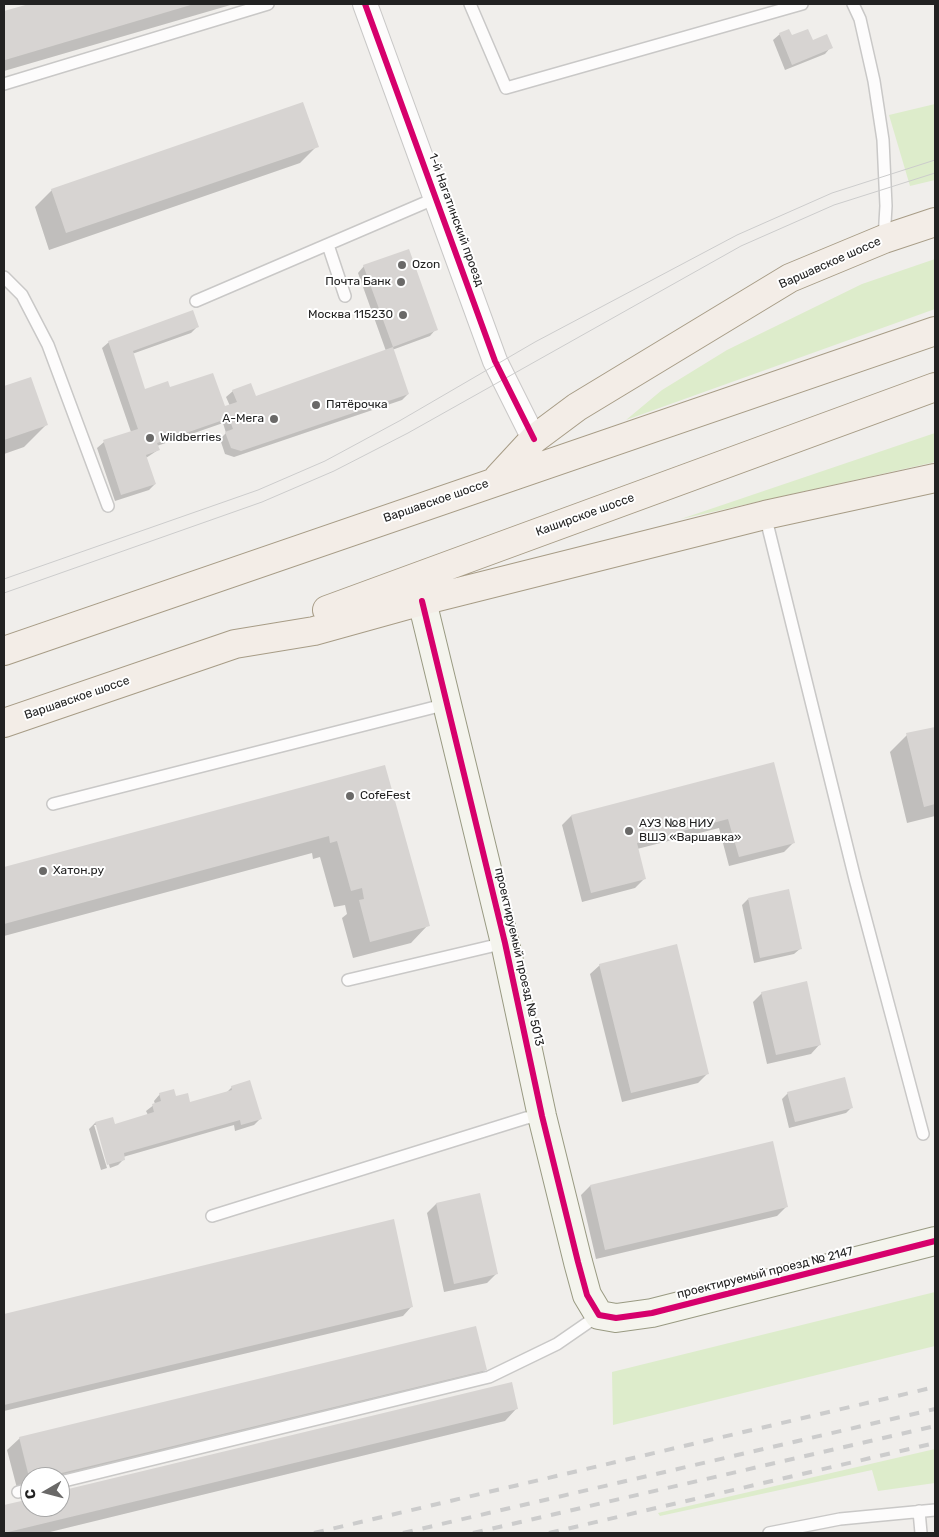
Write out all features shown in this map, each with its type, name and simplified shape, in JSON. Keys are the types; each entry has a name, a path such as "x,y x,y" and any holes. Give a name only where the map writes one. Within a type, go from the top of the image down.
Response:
{"main road":[{"name":"Варшавское шоссе","path":"4,651 495,481 534,439 577,407 790,278 884,239 935,222"},
{"path":"495,481 935,331"},
{"name":"Каширское шоссе","path":"234,644 935,387"},
{"name":"Варшавское шоссе","path":"4,723 234,644 314,631 422,601 765,515 935,478"}],"street":[{"name":"1-й Нагатинский проезд","path":"365,4 495,361 534,439"},
{"name":"проектируемый проезд № 5013","path":"422,601 505,942 542,1116 587,1295 599,1315"},
{"name":"проектируемый проезд № 2147","path":"599,1315 616,1318 652,1313 935,1241"}],"lane":[{"path":"4,84 268,4"},
{"path":"470,4 506,88 802,4"},
{"path":"853,4 860,19 874,81 883,140 886,206 884,239"},
{"path":"196,300 436,198"},
{"path":"328,245 345,296"},
{"path":"4,277 22,295 48,345 108,506"},
{"path":"765,515 855,879 923,1134"},
{"path":"54,804 448,704"},
{"path":"348,980 505,942"},
{"path":"212,1216 526,1118 542,1116"},
{"path":"70,1480 489,1377 557,1344 599,1315"},
{"path":"769,1533 840,1519 935,1510"},
{"path":"919,1511 921,1533"}],"green space":[{"path":"935,104 935,180 910,186 889,115"},
{"path":"935,259 935,309 626,420 662,390 727,350 862,284"},
{"path":"935,433 935,462 681,519"},
{"path":"935,1292 935,1346 613,1425 612,1372"},
{"path":"935,1449 935,1483 878,1491 872,1470 660,1516 658,1513"}],"building":[{"path":"29,4 194,4 5,60 4,11"},
{"path":"789,29 792,35 808,29 813,40 827,34 833,48 792,65 779,33"},
{"path":"303,102 319,147 66,233 51,189"},
{"path":"409,249 438,330 393,347 363,265"},
{"path":"193,310 199,327 133,351 145,389 168,381 170,387 213,373 225,406 237,402 232,390 251,383 256,396 393,347 409,394 241,451 231,448 225,432 233,429 229,418 157,443 160,450 146,455 156,484 121,495 103,440 138,429 108,341"},
{"path":"31,377 48,425 4,440 4,386"},
{"path":"935,727 935,804 924,807 906,733"},
{"name":"АУЗ №8 НИУ ВШЭ «Варшавка»","path":"774,762 795,843 739,857 728,819 637,843 646,879 591,893 571,815"},
{"path":"385,765 430,926 370,942 359,900 364,899 362,888 351,891 337,841 330,843 329,836 4,924 4,867"},
{"path":"789,889 802,949 760,958 748,898"},
{"path":"677,944 709,1074 631,1093 599,964"},
{"path":"807,981 821,1045 776,1055 761,992"},
{"path":"845,1077 853,1108 795,1122 787,1092"},
{"path":"250,1080 262,1119 241,1125 240,1120 124,1153 125,1160 107,1165 95,1122 113,1117 115,1124 154,1112 152,1104 161,1101 159,1093 174,1089 176,1096 188,1093 190,1102 232,1090 231,1086"},
{"path":"773,1141 788,1207 605,1250 590,1185"},
{"path":"480,1193 498,1274 454,1284 436,1203"},
{"path":"394,1219 413,1307 4,1405 4,1314"},
{"path":"476,1326 487,1370 70,1471 70,1467 26,1467 19,1437"},
{"path":"512,1382 518,1409 4,1533 4,1505 20,1501 20,1517 70,1517 70,1489"}],"tram line":[{"path":"4,579 258,490 325,461 401,420 535,342 737,235 832,193 935,160"},
{"path":"4,593 262,502 334,471 408,433 741,246 834,205 935,173"}],"railway":[{"path":"314,1533 935,1387"},
{"path":"403,1533 935,1409"},
{"path":"473,1533 935,1426"},
{"path":"549,1533 935,1443"}],"cycle path":[{"path":"365,4 495,361 534,439"},
{"path":"422,601 505,943 542,1116 578,1262 587,1295 599,1315 616,1318 652,1313 935,1241"}],"place":[{"name":"Ozon","path":"402,265"},
{"name":"Почта Банк","path":"401,282"},
{"name":"Москва 115230","path":"403,315"},
{"name":"Пятёрочка","path":"316,405"},
{"name":"А-Мега","path":"274,419"},
{"name":"Wildberries","path":"150,438"},
{"name":"CofeFest","path":"350,796"},
{"name":"АУЗ №8 НИУ ВШЭ «Варшавка»","path":"629,831"},
{"name":"Хатон.ру","path":"43,871"}]}
